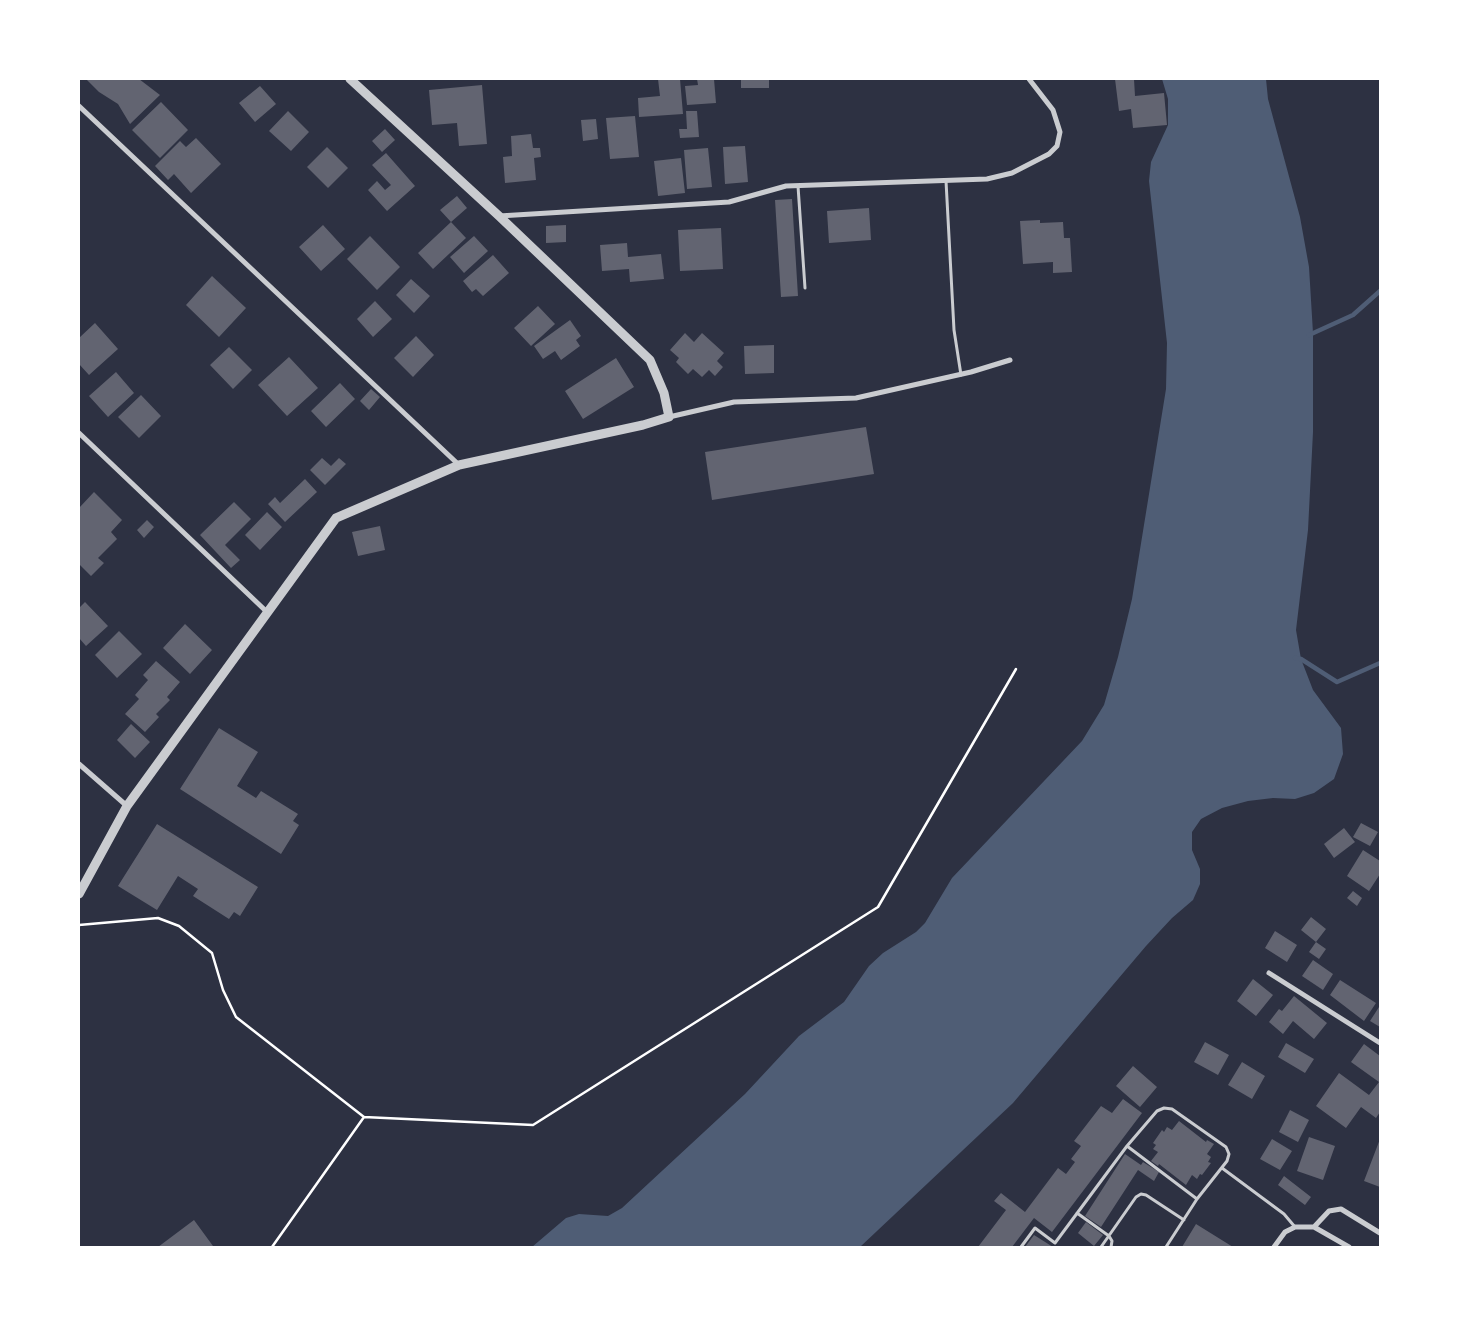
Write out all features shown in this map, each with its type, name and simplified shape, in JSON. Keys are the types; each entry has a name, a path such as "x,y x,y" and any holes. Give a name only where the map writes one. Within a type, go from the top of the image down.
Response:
{"street":[{"path":"350,79 500,216 650,360 664,393 669,417"},
{"path":"500,216 729,202 786,186 987,179 1012,173 1049,154 1057,146 1060,132 1053,110 1029,79"},
{"path":"79,106 459,465"},
{"path":"79,894 127,806 336,518 459,465 643,425 734,402 856,398 961,375 1010,360"},
{"path":"79,433 268,613"},
{"path":"79,764 127,806"},
{"path":"1269,973 1380,1043"},
{"path":"1314,1227 1330,1211 1340,1209 1380,1233"},
{"path":"1274,1247 1285,1232 1295,1227 1314,1227 1349,1247"}],"lane":[{"path":"946,181 954,330 961,375"},
{"path":"798,186 805,288"},
{"path":"1021,1247 1036,1228 1055,1243 1127,1146 1157,1111 1164,1108 1172,1109 1226,1147 1229,1154 1166,1247"},
{"path":"1127,1146 1197,1200"},
{"path":"1221,1168 1284,1214 1295,1227"},
{"path":"1101,1247 1136,1197 1141,1194 1146,1195 1184,1220"},
{"path":"1077,1213 1109,1236 1112,1241 1111,1247"}],"path":[{"path":"79,925 158,918 180,926 212,953 224,990 236,1016 364,1118 533,1125 878,907 1016,669"},
{"path":"272,1247 364,1118"}],"water":[{"path":"1162,79 1266,79 1268,99 1300,217 1309,267 1313,333 1313,432 1308,530 1296,630 1301,659 1313,690 1341,728 1343,754 1334,779 1314,793 1295,799 1273,798 1248,801 1222,808 1201,819 1192,832 1192,850 1200,869 1200,884 1193,900 1172,918 1146,946 1013,1103 860,1247 532,1247 566,1218 579,1214 608,1216 622,1208 745,1094 799,1036 844,1002 869,966 883,953 916,932 925,923 952,878 1082,741 1104,705 1132,599 1166,389 1167,343 1149,181 1151,162 1168,125 1168,99"}],"building":[{"path":"86,79 139,79 160,95 130,124 118,104 99,92"},
{"path":"658,79 680,79 683,114 639,117 638,98 660,96"},
{"path":"697,79 714,79 716,103 687,105 685,86 698,85"},
{"path":"741,79 769,79 769,88 741,88"},
{"path":"1115,79 1134,79 1135,96 1164,93 1167,125 1133,128 1131,109 1119,111"},
{"path":"482,85 487,144 459,146 457,123 432,125 429,90"},
{"path":"260,86 276,104 255,122 239,103"},
{"path":"161,102 188,130 160,158 132,130"},
{"path":"288,111 309,132 291,151 269,131"},
{"path":"686,111 697,111 699,137 680,138 679,129 687,129"},
{"path":"635,116 639,157 610,159 606,118"},
{"path":"596,119 598,139 583,141 581,120"},
{"path":"385,129 395,140 382,152 372,141"},
{"path":"531,134 533,148 540,148 541,157 534,158 536,180 505,183 503,157 512,156 511,136"},
{"path":"196,138 221,164 191,193 174,174 168,180 155,166 180,141 186,147"},
{"path":"745,146 748,182 725,184 723,147"},
{"path":"327,147 348,168 328,188 307,167"},
{"path":"708,148 712,187 687,189 684,150"},
{"path":"386,153 415,186 387,211 368,190 377,181 385,190 391,185 372,165"},
{"path":"681,158 685,193 658,196 654,161"},
{"path":"457,196 467,208 451,222 440,210"},
{"path":"792,199 798,296 781,297 775,200"},
{"path":"869,208 871,240 829,243 827,211"},
{"path":"1040,220 1040,223 1063,222 1064,238 1070,238 1072,272 1053,273 1053,262 1023,264 1020,221"},
{"path":"451,222 466,238 433,269 418,253"},
{"path":"323,225 345,249 321,271 299,247"},
{"path":"566,225 566,242 546,243 546,226"},
{"path":"721,228 723,269 680,271 678,230"},
{"path":"370,236 400,267 377,290 347,259"},
{"path":"474,236 488,251 464,273 450,257"},
{"path":"627,243 628,257 661,254 664,279 630,282 629,269 602,271 600,245"},
{"path":"493,255 509,273 483,296 476,289 472,292 463,281"},
{"path":"212,276 246,308 219,337 186,305"},
{"path":"411,279 430,296 414,313 396,295"},
{"path":"375,301 392,319 373,337 357,319"},
{"path":"538,306 555,324 531,346 514,328"},
{"path":"570,320 581,336 576,340 580,346 561,360 555,351 543,359 534,346"},
{"path":"95,323 118,349 89,375 79,364 79,338"},
{"path":"685,333 694,342 702,333 724,353 717,361 723,367 715,376 709,370 702,377 693,369 688,374 676,362 679,358 670,350"},
{"path":"416,336 434,355 413,377 394,358"},
{"path":"774,345 774,373 745,374 744,346"},
{"path":"229,347 252,370 233,389 210,365"},
{"path":"289,357 318,388 287,416 258,385"},
{"path":"616,358 634,387 583,419 565,391"},
{"path":"116,372 134,393 108,417 89,396"},
{"path":"340,383 355,399 326,427 311,411"},
{"path":"371,389 380,397 369,410 360,401"},
{"path":"141,395 161,416 139,438 118,417"},
{"path":"866,427 874,474 712,500 705,452"},
{"path":"322,458 331,466 339,458 346,464 325,485 310,470"},
{"path":"305,479 317,492 285,522 268,504 275,497 280,503"},
{"path":"94,492 122,520 111,532 117,539 98,558 104,563 91,576 79,564 79,508"},
{"path":"234,502 251,519 225,545 240,560 231,568 200,535"},
{"path":"267,512 282,527 260,550 245,535"},
{"path":"147,520 154,527 144,538 137,530"},
{"path":"380,526 385,550 358,556 352,532"},
{"path":"85,602 108,626 86,646 79,638 79,608"},
{"path":"185,624 212,650 190,674 163,648"},
{"path":"119,631 142,654 117,678 95,655"},
{"path":"156,661 180,682 167,697 170,700 156,714 159,717 145,732 125,714 139,699 135,695 148,680 143,675"},
{"path":"131,724 150,742 135,758 117,740"},
{"path":"219,728 258,752 237,786 256,798 261,791 298,814 293,821 299,825 281,854 180,789"},
{"path":"1361,823 1378,832 1370,846 1353,837"},
{"path":"157,824 258,887 240,916 234,912 229,919 193,896 198,889 178,876 157,910 118,886"},
{"path":"1344,828 1355,842 1334,858 1324,844"},
{"path":"1363,850 1380,861 1380,874 1369,891 1347,876"},
{"path":"1353,891 1362,898 1357,906 1347,898"},
{"path":"1311,917 1326,929 1316,942 1301,930"},
{"path":"1275,931 1297,945 1287,962 1265,948"},
{"path":"1316,942 1326,949 1319,959 1309,952"},
{"path":"1313,960 1333,974 1323,990 1302,976"},
{"path":"1253,979 1273,995 1256,1016 1237,1001"},
{"path":"1340,980 1376,1003 1364,1021 1330,995"},
{"path":"1294,996 1327,1023 1314,1039 1293,1021 1283,1034 1269,1022 1279,1009 1282,1011"},
{"path":"1380,1007 1380,1027 1370,1021"},
{"path":"1205,1042 1229,1055 1218,1075 1194,1062"},
{"path":"1286,1043 1314,1059 1305,1073 1278,1057"},
{"path":"1364,1044 1380,1056 1380,1112 1376,1118 1361,1107 1346,1128 1316,1106 1339,1073 1369,1095 1379,1082 1351,1062"},
{"path":"1242,1062 1265,1076 1252,1099 1228,1085"},
{"path":"1133,1066 1157,1087 1140,1107 1116,1086"},
{"path":"1123,1099 1142,1113 1052,1232 1034,1218 1012,1247 978,1247 1006,1210 994,1201 1001,1193 1025,1212 1058,1168 1066,1174 1075,1162 1071,1159 1081,1146 1074,1141 1101,1106 1112,1113"},
{"path":"1290,1110 1309,1120 1298,1142 1279,1132"},
{"path":"1179,1121 1206,1142 1207,1140 1214,1144 1207,1154 1211,1157 1208,1162 1211,1163 1197,1179 1192,1175 1186,1185 1159,1164 1158,1166 1151,1161 1158,1152 1153,1149 1156,1145 1153,1143 1162,1130 1164,1132 1167,1127 1172,1130"},
{"path":"1309,1137 1335,1146 1323,1180 1297,1171"},
{"path":"1272,1139 1292,1151 1280,1170 1260,1159"},
{"path":"1380,1139 1380,1187 1364,1181"},
{"path":"1125,1154 1141,1165 1143,1162 1159,1172 1154,1181 1138,1170 1101,1227 1085,1216"},
{"path":"1284,1176 1311,1197 1305,1205 1278,1185"},
{"path":"194,1220 213,1246 158,1247"},
{"path":"1086,1222 1103,1235 1094,1246 1078,1233"},
{"path":"1196,1224 1233,1247 1182,1247"},
{"path":"1034,1235 1053,1247 1025,1247"}],"waterway":[{"path":"1309,335 1353,315 1380,291"},
{"path":"1295,658 1301,659 1337,682 1380,663"}]}
